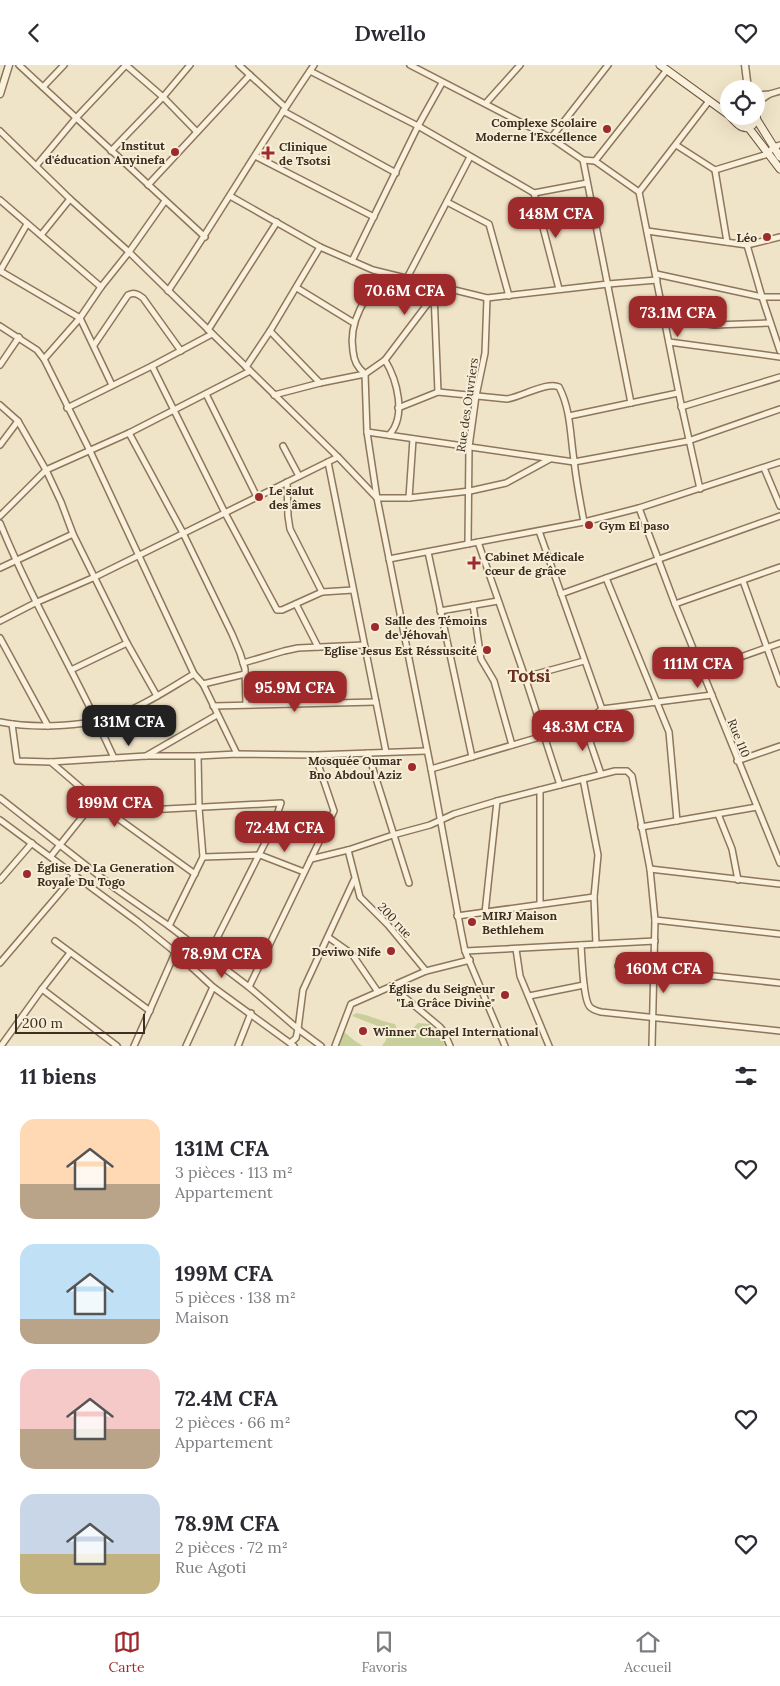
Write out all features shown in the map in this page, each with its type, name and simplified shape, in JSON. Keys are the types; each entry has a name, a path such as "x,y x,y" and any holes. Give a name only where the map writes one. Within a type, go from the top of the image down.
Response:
{"main road":[{"path":"660,65 720,108"},
{"path":"739,125 741,127 752,125"},
{"path":"762,125 776,146 780,157"},
{"path":"748,127 780,169"}],"street":[{"path":"0,94 9,65"},
{"path":"19,65 205,237"},
{"path":"43,87 64,65"},
{"path":"36,167 76,118 126,65 163,97 197,132"},
{"path":"111,151 163,97 190,65"},
{"path":"239,65 284,109 396,173"},
{"path":"410,65 551,138 583,160 595,161 639,192 678,393 700,489"},
{"path":"486,103 518,65"},
{"path":"551,138 608,65"},
{"path":"745,65 747,80"},
{"path":"168,291 205,237 312,67 534,193 587,183"},
{"path":"595,161 666,71"},
{"path":"148,185 250,75"},
{"path":"352,261 418,126 442,83"},
{"path":"765,94 780,91"},
{"path":"765,97 770,94"},
{"path":"639,192 709,101"},
{"path":"0,131 70,199 129,252 338,457 377,498 409,498 470,491 511,481 550,459"},
{"path":"676,145 716,170 768,154 776,146"},
{"path":"255,157 374,217"},
{"path":"407,278 470,157"},
{"path":"583,160 631,403"},
{"path":"716,170 727,242"},
{"path":"534,193 559,289"},
{"path":"230,196 320,247 384,274 487,298 657,277 703,283 762,297 780,297"},
{"path":"41,235 70,199"},
{"path":"0,201 101,287"},
{"path":"44,359 80,318 166,201"},
{"path":"447,202 489,224 509,296"},
{"path":"67,407 181,351 210,332 277,222"},
{"path":"27,223 0,271 80,318 112,385"},
{"path":"647,231 747,245 780,237"},
{"path":"747,245 780,351"},
{"path":"0,516 46,470 129,433 206,394 248,369 320,247"},
{"path":"384,274 364,300 354,323 352,339 354,358 357,366 365,375 367,432 377,498 465,951 505,1046"},
{"path":"274,395 320,383 365,375 385,360 441,286"},
{"path":"297,287 354,323"},
{"path":"94,345 128,295 132,293 143,298 181,351"},
{"path":"434,293 438,391"},
{"name":"Rue des Ouvriers","path":"468,544 469,447 476,396 485,353 487,298"},
{"path":"664,318 714,325 770,323"},
{"path":"0,325 37,350 44,359 90,451 194,674 203,684 237,754"},
{"path":"270,331 320,383"},
{"path":"0,365 19,337"},
{"path":"669,342 780,357"},
{"path":"385,360 392,371 398,407 395,427 389,435"},
{"path":"152,366 225,513 277,610 282,610 322,592 353,589"},
{"path":"681,407 780,377"},
{"path":"398,407 438,391 511,398 553,384 559,387 565,399 569,416 584,522"},
{"path":"569,416 678,393"},
{"path":"206,394 257,497"},
{"path":"0,405 18,421 46,470 73,534 127,643 157,696"},
{"path":"367,432 574,462 688,441 780,409"},
{"path":"0,445 18,421"},
{"path":"129,433 183,533 232,634 243,663 246,704"},
{"path":"409,498 413,439"},
{"path":"283,446 299,476"},
{"path":"0,621 35,603 95,577 338,457"},
{"path":"328,462 386,752"},
{"path":"389,559 584,522 639,508 780,462"},
{"path":"764,468 780,506"},
{"path":"287,482 290,529 322,592"},
{"name":"Rue 110","path":"639,508 737,761 757,807 778,847 780,863"},
{"path":"561,594 780,516"},
{"path":"0,523 35,603 98,722 114,758"},
{"path":"539,531 602,709"},
{"path":"0,568 73,534"},
{"path":"478,542 545,735 560,785"},
{"path":"428,552 472,757"},
{"path":"675,604 780,567"},
{"path":"606,578 669,736 677,821"},
{"path":"743,581 780,684"},
{"path":"440,611 498,601"},
{"path":"296,604 318,647"},
{"path":"473,605 481,659 494,681 512,745"},
{"path":"0,639 48,725"},
{"path":"71,670 127,643"},
{"path":"701,671 780,643"},
{"path":"243,663 284,651 364,645"},
{"path":"525,677 584,661"},
{"path":"0,722 48,725 98,722 126,712 194,674"},
{"path":"203,684 245,674"},
{"path":"431,769 584,724 602,709 712,695"},
{"path":"213,706 376,702"},
{"path":"146,756 217,715"},
{"path":"12,724 17,761 51,762 146,756 315,755 426,751"},
{"path":"584,724 601,774"},
{"path":"737,761 780,746"},
{"path":"368,753 409,883"},
{"path":"249,987 334,811 315,755"},
{"path":"169,926 203,857 199,808 198,756"},
{"path":"51,762 109,812 195,874"},
{"path":"311,859 348,850 497,801 601,774 623,770 630,772 650,869 655,920 652,1046"},
{"path":"583,779 598,855 594,897 596,944"},
{"path":"540,790 540,904"},
{"path":"0,797 116,889 169,926 249,987 321,1046"},
{"path":"51,856 95,801"},
{"path":"485,913 497,801"},
{"path":"109,812 281,803 260,855 208,956"},
{"path":"641,827 757,807"},
{"path":"718,814 732,849 738,880"},
{"path":"0,820 138,922 175,952 213,987 292,1045 298,1029 302,990 354,881"},
{"path":"0,880 32,843"},
{"name":"200 rue","path":"348,850 354,881 360,897 388,925 426,971"},
{"path":"203,857 260,855 304,872"},
{"path":"650,869 780,884"},
{"path":"0,963 75,875"},
{"path":"458,916 594,897"},
{"path":"655,920 780,934"},
{"path":"134,1046 182,937"},
{"path":"328,937 352,954 378,992"},
{"path":"55,941 150,1011"},
{"path":"465,951 655,941"},
{"path":"581,945 584,985 588,1005 592,1009 601,1012 780,1031"},
{"path":"516,949 520,976 549,1046"},
{"path":"1,1046 70,953"},
{"path":"334,1046 351,1004 426,971 470,960"},
{"path":"618,966 780,983"},
{"path":"529,996 584,985"},
{"path":"391,986 440,1027 450,1046"},
{"path":"186,1046 213,987"},
{"path":"42,989 117,1046"},
{"path":"238,1046 250,1013"}],"green space":[{"path":"356,1013 395,1024 397,1029 394,1033 398,1038 406,1036 418,1023 430,1024 445,1045 382,1046 386,1040 388,1030 352,1016"},
{"path":"344,1032 355,1041 363,1046 339,1046"}],"place":[{"name":"Complexe Scolaire Moderne l'Excellence","path":"607,129"},
{"name":"Institut d'éducation Anyinefa","path":"175,152"},
{"name":"Clinique de Tsotsi","path":"268,153"},
{"name":"Léo","path":"767,237"},
{"name":"Le salut des âmes","path":"259,497"},
{"name":"Gym El paso","path":"589,525"},
{"name":"Cabinet Médicale cœur de grâce","path":"474,563"},
{"name":"Salle des Témoins de Jéhovah","path":"375,627"},
{"name":"Eglise Jesus Est Réssuscité","path":"487,650"},
{"name":"Mosquée Oumar Bno Abdoul Aziz","path":"412,767"},
{"name":"Église De La Generation Royale Du Togo","path":"27,874"},
{"name":"MIRJ Maison Bethlehem","path":"472,922"},
{"name":"Deviwo Nife","path":"391,951"},
{"name":"Église du Seigneur \"La Grâce Divine\"","path":"505,995"},
{"name":"Winner Chapel International","path":"363,1031"}],"district":[{"name":"Totsi","path":"529,675"}]}
